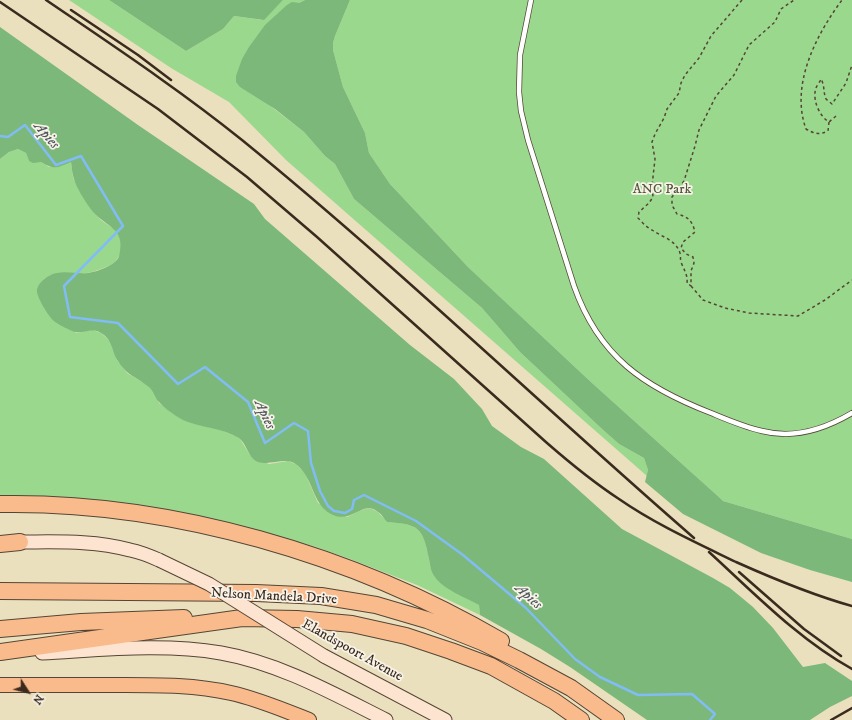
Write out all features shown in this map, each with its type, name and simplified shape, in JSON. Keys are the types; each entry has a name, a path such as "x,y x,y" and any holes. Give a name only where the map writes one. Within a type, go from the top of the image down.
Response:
{"highway":[{"path":"0,504 78,506 144,515 208,526 283,546 354,571 427,602 475,626 528,657 571,688"},
{"path":"0,544 20,542"},
{"name":"Nelson Mandela Drive","path":"0,591 256,593 321,596 376,605 427,620 482,642 571,688 616,720"},
{"path":"0,629 81,622 171,618 242,618"},
{"name":"Nelson Mandela Drive","path":"0,653 242,618 297,619 352,624 406,636 451,650 491,666 554,701 581,720"}],"main road":[{"path":"0,540 20,542"},
{"name":"Elandspoort Avenue","path":"20,542 99,544 130,550 159,560 209,584 324,656 444,720"},
{"path":"0,653 181,648 221,653 243,658 279,670 386,720"},
{"path":"7,685 150,685 195,687 232,693 309,720"}],"lane":[{"path":"531,0 520,55 519,92 528,140 580,304 589,322 605,344 622,364 651,385 686,403 751,428 778,434 794,433 815,430 837,422 852,414"}],"path":[{"path":"742,0 711,36 698,58 685,75 681,82 679,93 667,109 655,134 652,142 655,160 652,186 653,197 639,212 638,218 644,225 672,242 677,248 681,254 680,261 686,272 687,283 703,300 725,308 749,313 798,316 825,300 852,280"},
{"path":"691,286 691,271 694,263 693,257 686,254 681,248 683,242 695,232 693,224 687,217 677,214 672,205 672,197 684,181 699,130 716,96 734,74 749,45 775,22 781,9 794,0"},
{"path":"836,116 830,122 828,131 820,135 806,129 802,110 802,87 807,62 822,30 842,0"},
{"path":"830,122 826,121 818,110 816,88 821,79 824,85 823,92 826,100 832,104 846,83 852,65"}],"green space":[{"path":"69,0 109,0 186,51 223,29 234,16 263,20 283,0 305,0 299,3 264,101 304,132 325,156 335,164 354,199 482,308 520,352 602,429 619,444 644,458 648,470 647,476 286,160 229,102 171,68"},
{"path":"109,0 283,0 264,20 234,16 223,29 186,51"},
{"path":"305,0 350,0 335,36 333,50 343,87 365,133 369,153 390,184 468,267 592,383 723,501 852,539 852,582 810,570 761,553 683,514 645,482 648,470 644,458 619,444 602,429 520,352 482,308 354,199 335,164 325,156 304,132 275,109 240,87 236,82 236,76 242,59 265,25 287,5 292,2 299,3"},
{"name":"ANC Park","path":"350,0 852,0 852,539 723,501 592,383 468,267 390,184 369,153 365,133 343,87 333,50 335,36"},
{"path":"0,27 138,125 254,204 265,219 410,345 454,379 482,409 492,426 521,447 544,459 622,529 730,588 753,607 773,628 803,667 825,663 852,681 852,696 830,707 810,720 647,720 570,667 480,615 479,605 443,585 435,577 430,566 427,549 422,534 413,526 387,522 381,514 373,509 367,508 345,516 338,517 331,514 320,504 307,477 293,462 258,462 251,457 243,442 230,433 190,423 176,416 158,401 149,387 121,366 108,339 105,336 98,331 75,332 52,319 37,292 41,282 47,277 61,272 88,273 101,270 114,262 119,256 121,246 120,239 117,233 95,214 86,202 75,182 71,162 56,167 49,166 41,162 33,163 29,161 26,153 18,149 9,152 0,159"},
{"path":"18,149 26,153 29,161 41,162 49,167 71,162 74,180 82,193 101,220 115,230 120,240 121,249 119,257 110,265 87,273 65,273 51,275 40,283 37,290 76,333 93,330 101,333 111,342 117,360 127,373 149,386 155,393 159,403 178,417 192,423 221,430 236,436 240,439 250,455 269,464 288,461 296,464 305,473 318,503 347,517 364,509 373,509 387,522 402,523 414,527 422,535 430,566 435,575 452,590 479,605 480,615 417,585 350,559 316,547 245,528 65,499 0,496 0,159 9,152"}],"waterway":[{"name":"Apies","path":"0,136 8,137 25,125 56,165 81,156 123,226 64,286 70,317 118,323 178,384 205,367 248,402 265,443 294,423 308,431 311,463 320,491 328,506 334,511 345,513 352,509 354,500 364,495 416,521 463,555 526,608 575,659 600,677 638,695 692,694 715,714 710,720"}],"railway":[{"path":"46,0 121,51 218,121 300,188 414,287 694,538"},
{"path":"0,2 158,109 247,177 317,237 547,443 609,493 662,525 736,562 793,586 852,606"},
{"path":"71,10 138,55 171,80"},
{"path":"709,552 795,630 813,644 852,669"},
{"path":"739,572 804,629 841,656"},
{"path":"831,720 852,708"}]}
